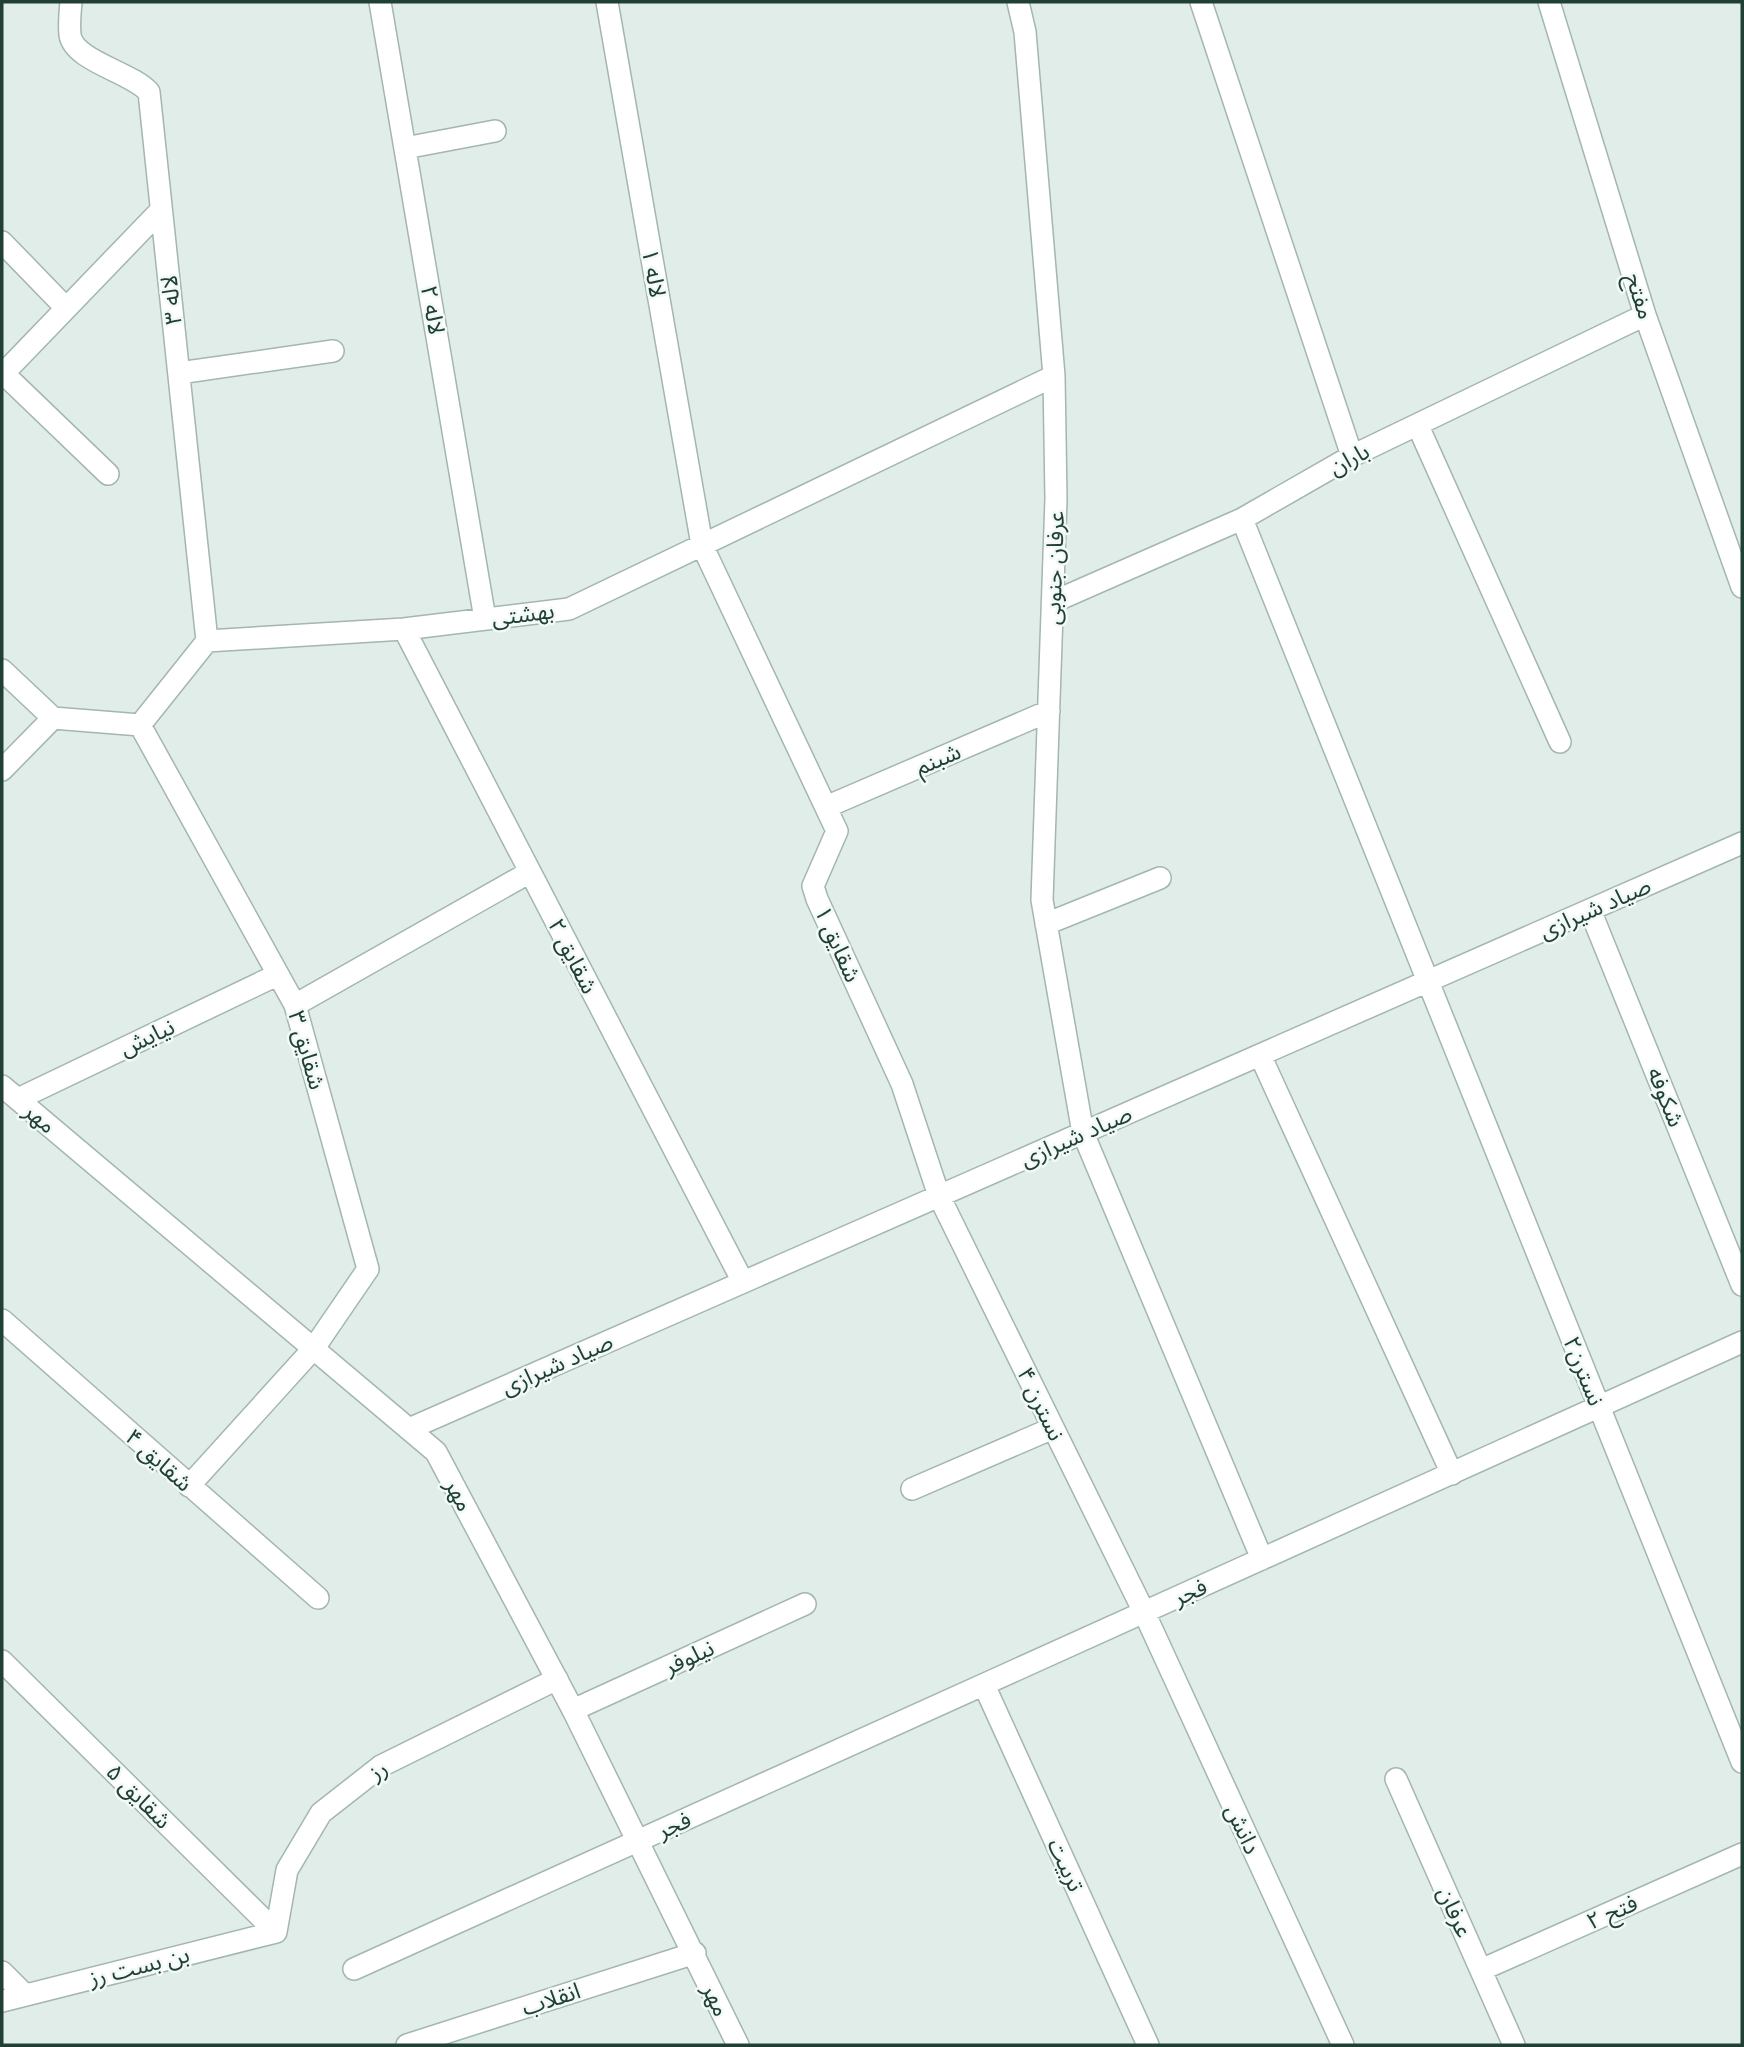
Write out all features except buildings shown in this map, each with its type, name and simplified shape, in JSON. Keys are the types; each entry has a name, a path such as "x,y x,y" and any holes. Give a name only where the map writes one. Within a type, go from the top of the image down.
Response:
{"street":[{"name":"لاله ۳","path":"71,2 70,38 81,53 140,82 149,92 207,641"},
{"name":"لاله ۲","path":"380,2 485,619"},
{"name":"لاله ۱","path":"607,2 702,545"},
{"name":"عرفان جنوبی","path":"1018,2 1025,32 1054,376 1056,499 1042,900 1083,1133 1262,1559"},
{"path":"1201,2 1352,456"},
{"name":"مفتح","path":"1549,2 1645,316 1742,587"},
{"path":"405,148 495,131"},
{"path":"108,474 3,374 161,210"},
{"path":"2,242 66,308"},
{"name":"باران","path":"1053,602 1242,519 1352,456 1645,316"},
{"path":"179,373 333,351"},
{"name":"بهشتی","path":"207,641 404,629 569,609 1054,376"},
{"path":"1418,426 1560,742"},
{"name":"نسترن۲","path":"1242,519 1742,1762"},
{"name":"شقایق ۱","path":"702,545 838,831 813,886 902,1084 939,1196"},
{"name":"شقایق ۲","path":"404,629 743,1282"},
{"path":"2,670 53,718 140,725 207,641"},
{"name":"شبنم","path":"827,807 1049,711"},
{"path":"2,770 53,718"},
{"name":"شقایق ۳","path":"140,725 295,1005 369,1269 314,1348"},
{"name":"صیاد شیرازی","path":"409,1429 1742,843"},
{"path":"295,1005 530,872"},
{"path":"1046,924 1160,878"},
{"name":"شکوفه","path":"1590,910 1742,1285"},
{"name":"نیایش","path":"10,1092 277,975"},
{"path":"1260,1055 1452,1474"},
{"name":"مهر","path":"10,1092 436,1452 573,1710 738,2045"},
{"name":"نسترن ۴","path":"939,1196 1144,1612"},
{"name":"شقایق ۴","path":"2,1320 318,1598"},
{"name":"فجر","path":"354,1969 1742,1342"},
{"path":"189,1486 314,1348"},
{"path":"912,1489 1053,1428"},
{"name":"نیلوفر","path":"573,1710 805,1604"},
{"name":"دانش","path":"1144,1612 1343,2045"},
{"name":"شقایق ۵","path":"2,1661 276,1932"},
{"name":"رز","path":"276,1932 287,1870 321,1813 381,1766 557,1679"},
{"name":"تربیت","path":"984,1685 1148,2045"},
{"name":"عرفان","path":"1396,1779 1514,2045"},
{"name":"فتح ۲","path":"1481,1970 1742,1854"},
{"name":"بن بست رز","path":"2,2000 276,1932"},
{"name":"انقلاب","path":"407,2045 695,1953"},
{"path":"2,1972 25,1995"}]}
